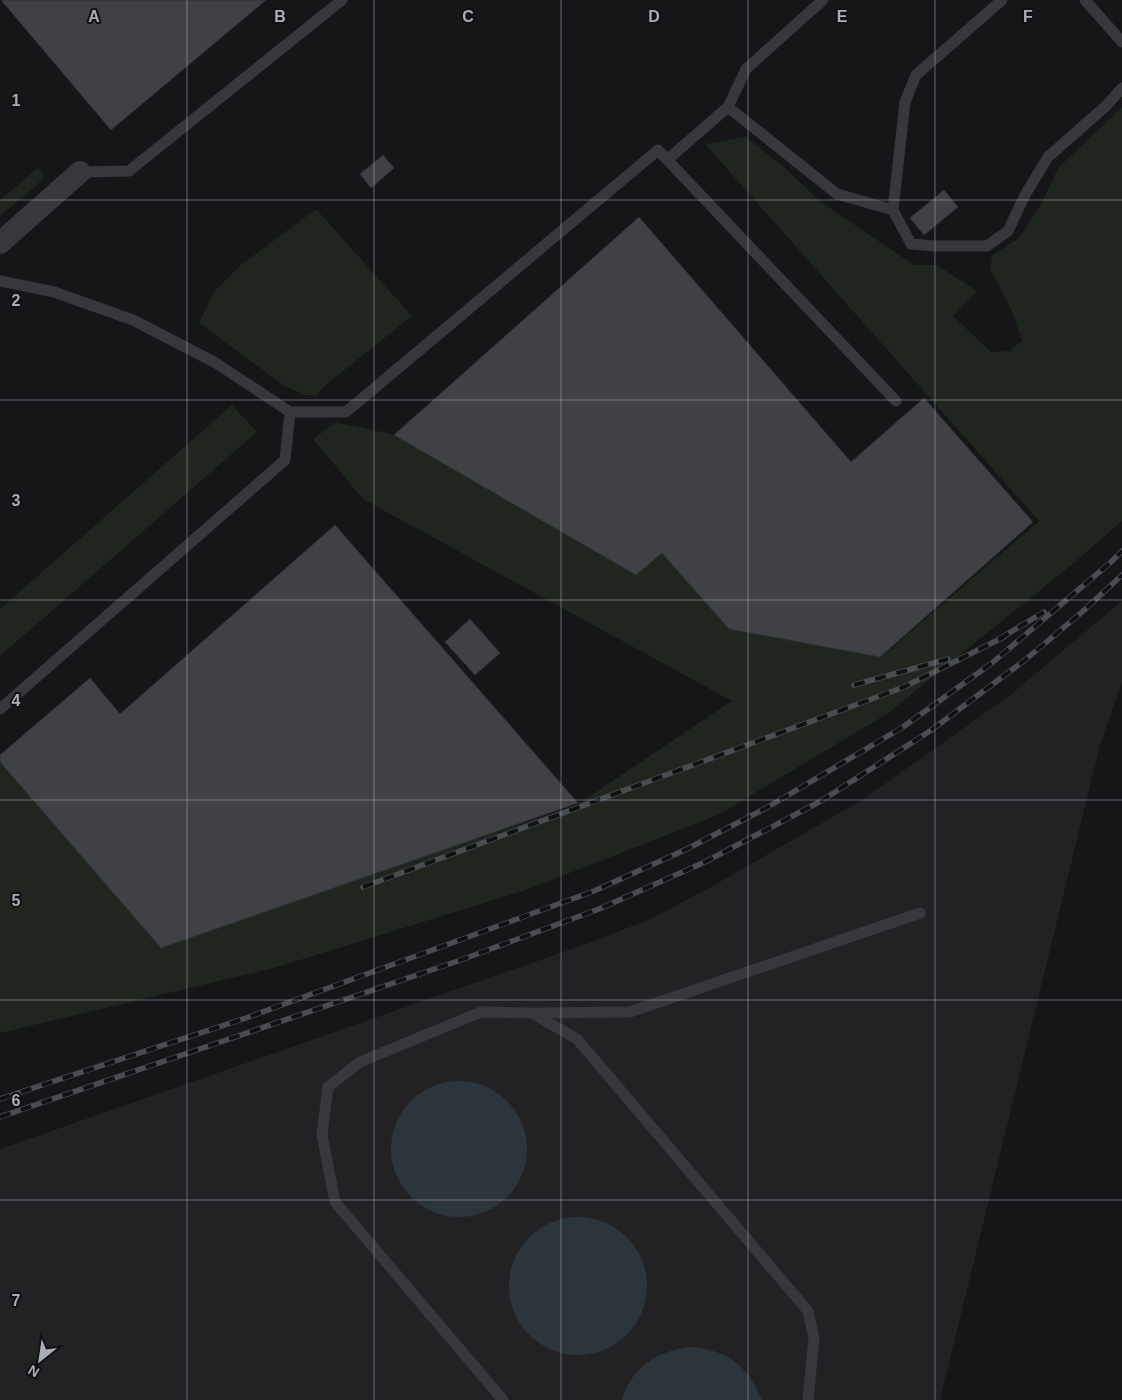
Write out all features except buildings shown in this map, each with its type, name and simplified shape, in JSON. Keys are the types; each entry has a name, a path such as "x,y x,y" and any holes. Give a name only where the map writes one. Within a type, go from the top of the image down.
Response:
{"street":[{"path":"0,243 80,172"}],"lane":[{"path":"80,172 129,170 342,0"},
{"path":"667,160 728,107 746,69 823,0"},
{"path":"1002,0 916,75 905,102 893,210 911,244 987,246 1008,231 1025,195 1048,157 1107,105 1122,88"},
{"path":"1085,0 1122,42"},
{"path":"728,107 838,194 893,210"},
{"path":"0,281 54,292 133,320 216,363 290,412 346,412 658,150 896,401"},
{"path":"0,709 285,460 290,412"},
{"path":"503,1400 335,1202 322,1134 328,1087 360,1062 481,1012 630,1012 920,913"},
{"path":"532,1013 577,1039 808,1311 814,1339 808,1400"}],"shaded area":[{"path":"1122,107 1122,521 1075,562 887,714 718,815 526,890 274,968 0,1033 0,761 163,943 575,806 732,701 363,499 313,439 336,422 400,436 661,547 730,629 886,653 1039,521 705,144 746,137 785,168 821,202 914,265 937,265 977,291 953,316 991,352 1009,351 1022,341 1010,306 990,270 992,255 1019,238 1042,203 1058,168"},
{"path":"38,168 44,177 0,216 0,200"},
{"path":"316,209 412,316 328,383 316,395 305,395 283,385 199,323 213,293 241,265"},
{"path":"232,405 257,432 0,656 0,609"},
{"path":"1122,601 1122,682 1100,745 940,1400 0,1400 0,1149 586,944 648,920 711,887 862,800 1009,696"},
{"path":"459,1081 485,1086 497,1092 507,1101 516,1111 522,1123 527,1149 522,1175 516,1187 507,1197 497,1206 485,1212 459,1217 433,1212 421,1206 411,1197 402,1187 396,1175 391,1149 396,1123 402,1111 411,1101 421,1092 433,1086"},
{"path":"578,1217 604,1222 627,1237 642,1260 647,1286 642,1312 627,1335 604,1350 578,1355 552,1350 529,1335 514,1312 509,1286 514,1260 529,1237 552,1222"},
{"path":"688,1347 713,1351 734,1361 749,1377 762,1400 622,1400 632,1379 646,1363 665,1353"}],"railway":[{"path":"0,1099 246,1018 594,891 687,849 768,807 903,727 992,663 1122,551"},
{"path":"0,1117 458,961 599,909 705,862 821,801 930,731 1025,660 1081,613 1122,575"},
{"path":"999,639 1044,612"},
{"path":"363,887 904,687 1004,637"},
{"path":"854,685 948,659"}]}
